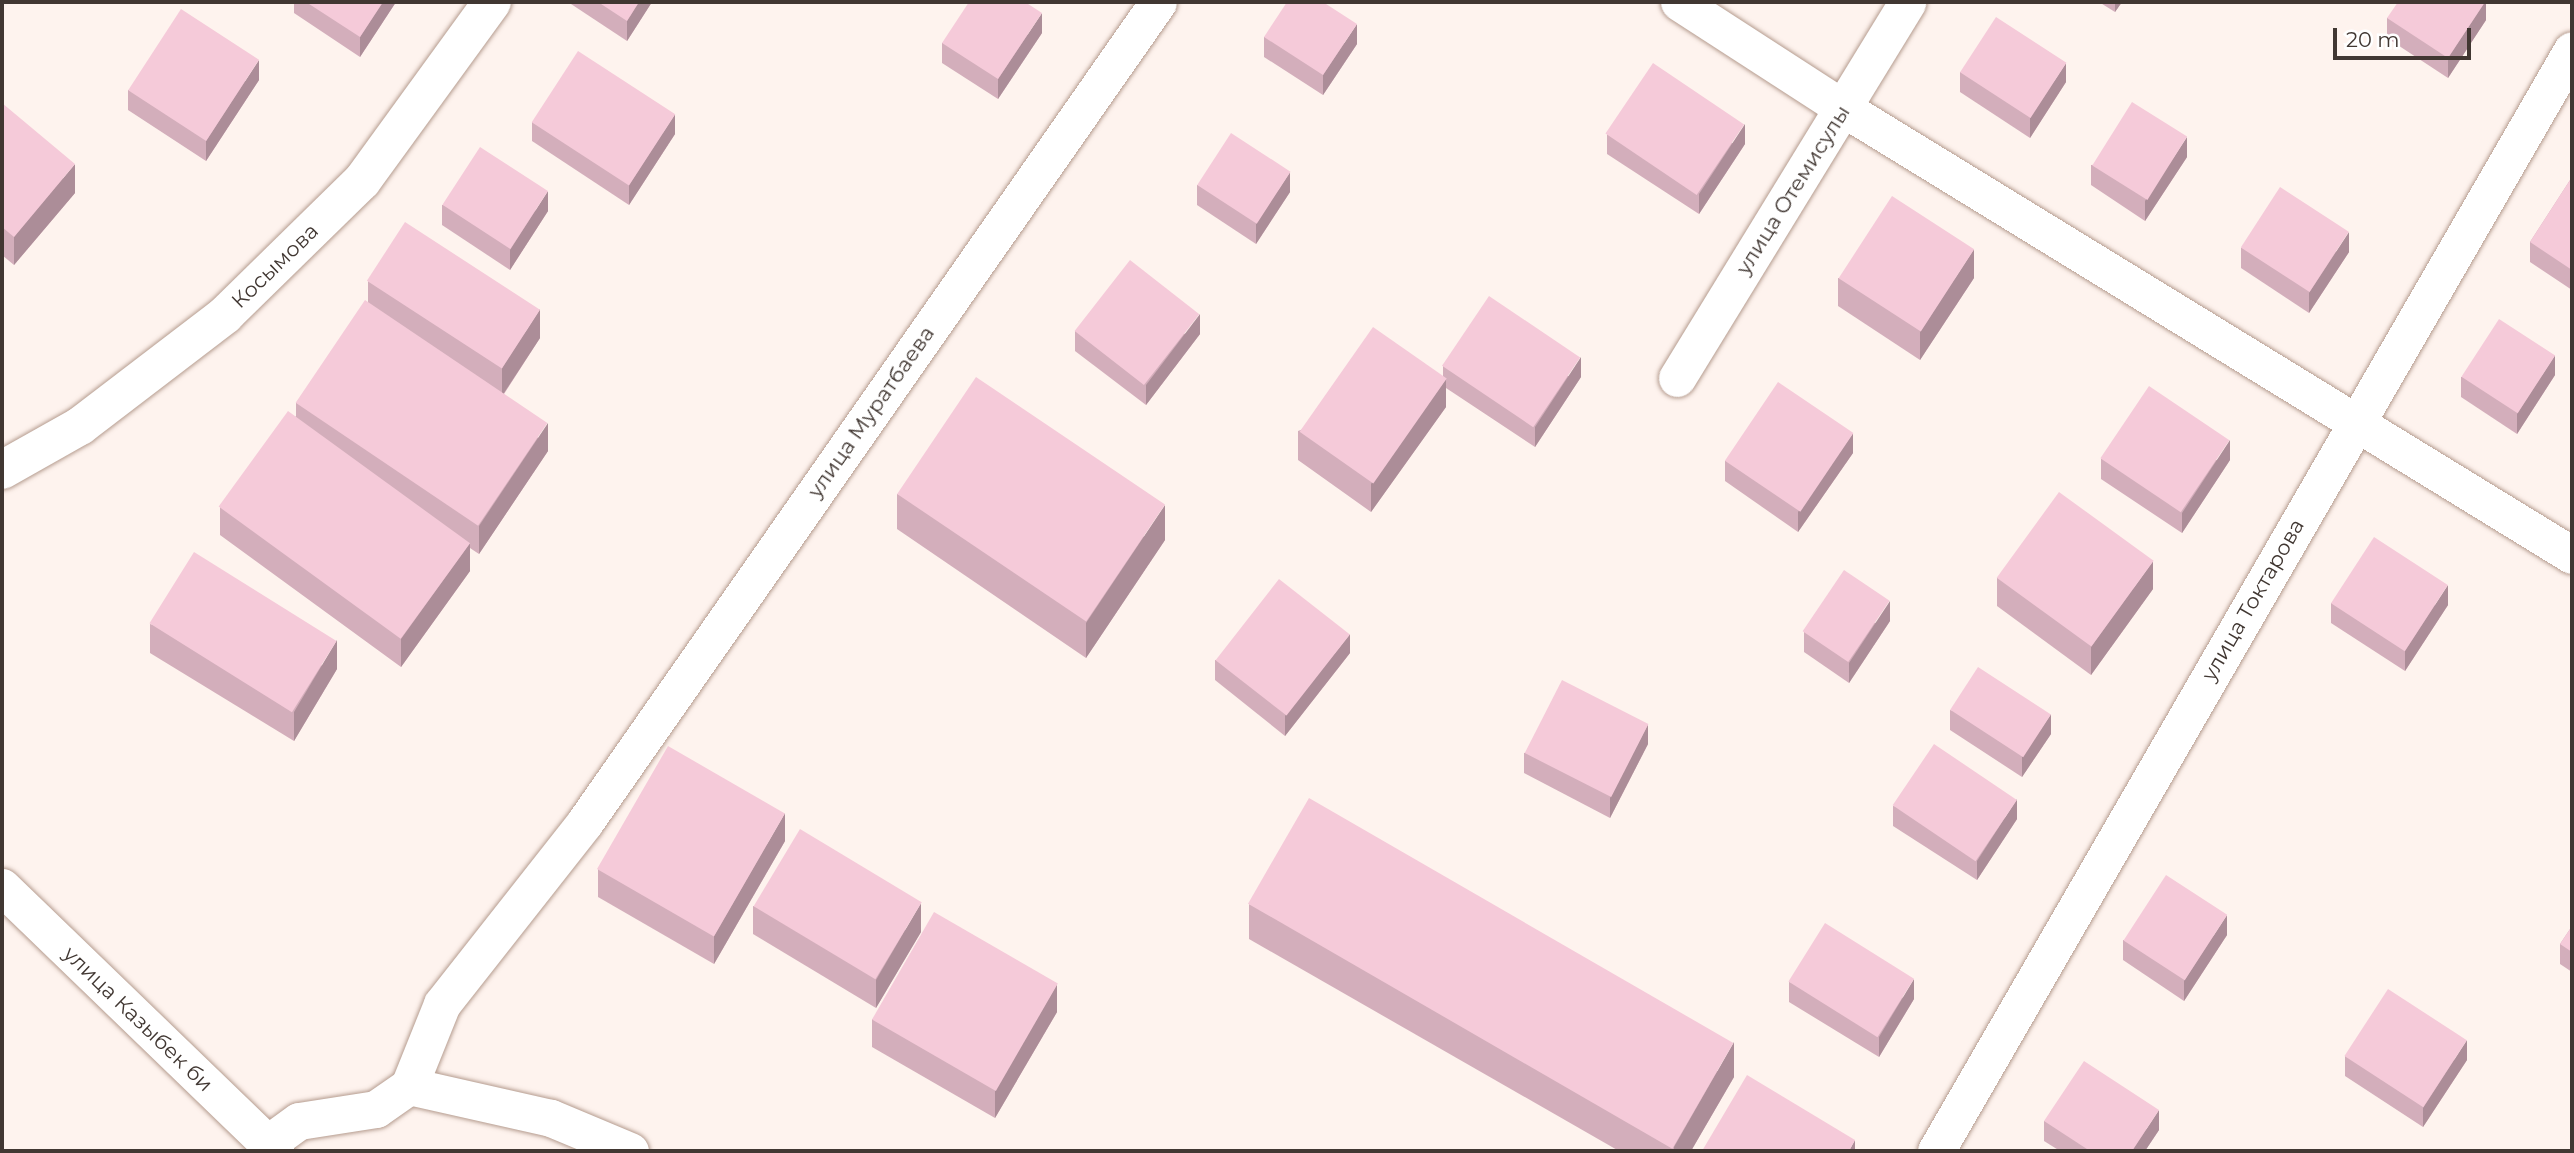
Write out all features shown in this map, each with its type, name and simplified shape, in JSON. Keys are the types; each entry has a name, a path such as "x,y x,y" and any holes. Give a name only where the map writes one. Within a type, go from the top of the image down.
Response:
{"street":[{"name":"Косымова","path":"2,470 80,426 225,315 362,181 492,2"},
{"name":"улица Муратбаева","path":"409,1086 442,1004 585,822 1158,2"},
{"path":"1679,2 1843,108 2356,420 2572,555"},
{"name":"улица Отемисулы","path":"1677,378 1908,2"},
{"name":"улица Токтарова","path":"1936,1151 2572,50"},
{"name":"улица Казыбек би","path":"2,887 271,1147"},
{"path":"271,1147 299,1121 376,1109 409,1086 551,1118 630,1151"}],"building":[{"path":"306,2 383,2 360,37"},
{"path":"598,2 639,2 627,21"},
{"path":"969,2 1025,2 1042,13 998,79 942,43"},
{"path":"1287,2 1323,2 1357,24 1323,75 1264,37"},
{"path":"2398,2 2485,2 2448,58 2387,18"},
{"path":"181,9 259,60 206,141 128,90"},
{"path":"1996,17 2066,63 2031,118 1960,72"},
{"path":"578,51 675,114 629,185 532,122"},
{"path":"1653,63 1744,125 1697,195 1605,133"},
{"path":"2132,102 2187,136 2147,200 2092,166"},
{"path":"2,103 75,164 14,237 2,227"},
{"path":"1231,133 1291,172 1257,224 1197,185"},
{"path":"480,147 548,191 510,249 442,205"},
{"path":"2572,177 2572,270 2530,242"},
{"path":"2280,187 2349,232 2310,292 2241,247"},
{"path":"1892,196 1974,249 1921,332 1839,278"},
{"path":"405,222 540,310 502,368 367,281"},
{"path":"1130,260 1199,314 1144,385 1075,331"},
{"path":"1489,296 1580,358 1533,427 1442,366"},
{"path":"365,300 547,423 478,526 296,403"},
{"path":"2499,319 2555,355 2518,413 2461,377"},
{"path":"1373,327 1447,379 1373,483 1300,432"},
{"path":"976,377 1165,504 1086,621 897,494"},
{"path":"1778,382 1853,433 1800,512 1725,461"},
{"path":"2149,386 2229,440 2181,512 2100,458"},
{"path":"288,411 470,543 401,639 219,506"},
{"path":"2059,492 2154,561 2091,647 1997,578"},
{"path":"2374,537 2448,585 2405,651 2331,603"},
{"path":"194,552 336,641 292,712 149,623"},
{"path":"1844,570 1890,601 1848,662 1803,631"},
{"path":"1279,579 1350,634 1287,716 1216,660"},
{"path":"1978,667 2051,714 2023,757 1950,710"},
{"path":"1562,680 1648,724 1611,797 1525,753"},
{"path":"1934,744 2017,800 1976,861 1893,805"},
{"path":"668,746 785,814 714,936 597,869"},
{"path":"1309,798 1733,1043 1672,1149 1248,904"},
{"path":"800,829 922,902 875,979 754,906"},
{"path":"2166,875 2227,915 2185,980 2124,940"},
{"path":"934,912 1058,984 996,1091 872,1019"},
{"path":"1825,923 1914,979 1877,1037 1788,982"},
{"path":"2572,926 2572,952 2560,944"},
{"path":"2388,989 2467,1040 2423,1107 2344,1056"},
{"path":"2084,1061 2159,1110 2132,1151 2090,1151 2044,1121"},
{"path":"1747,1075 1855,1140 1849,1151 1702,1151"}]}
